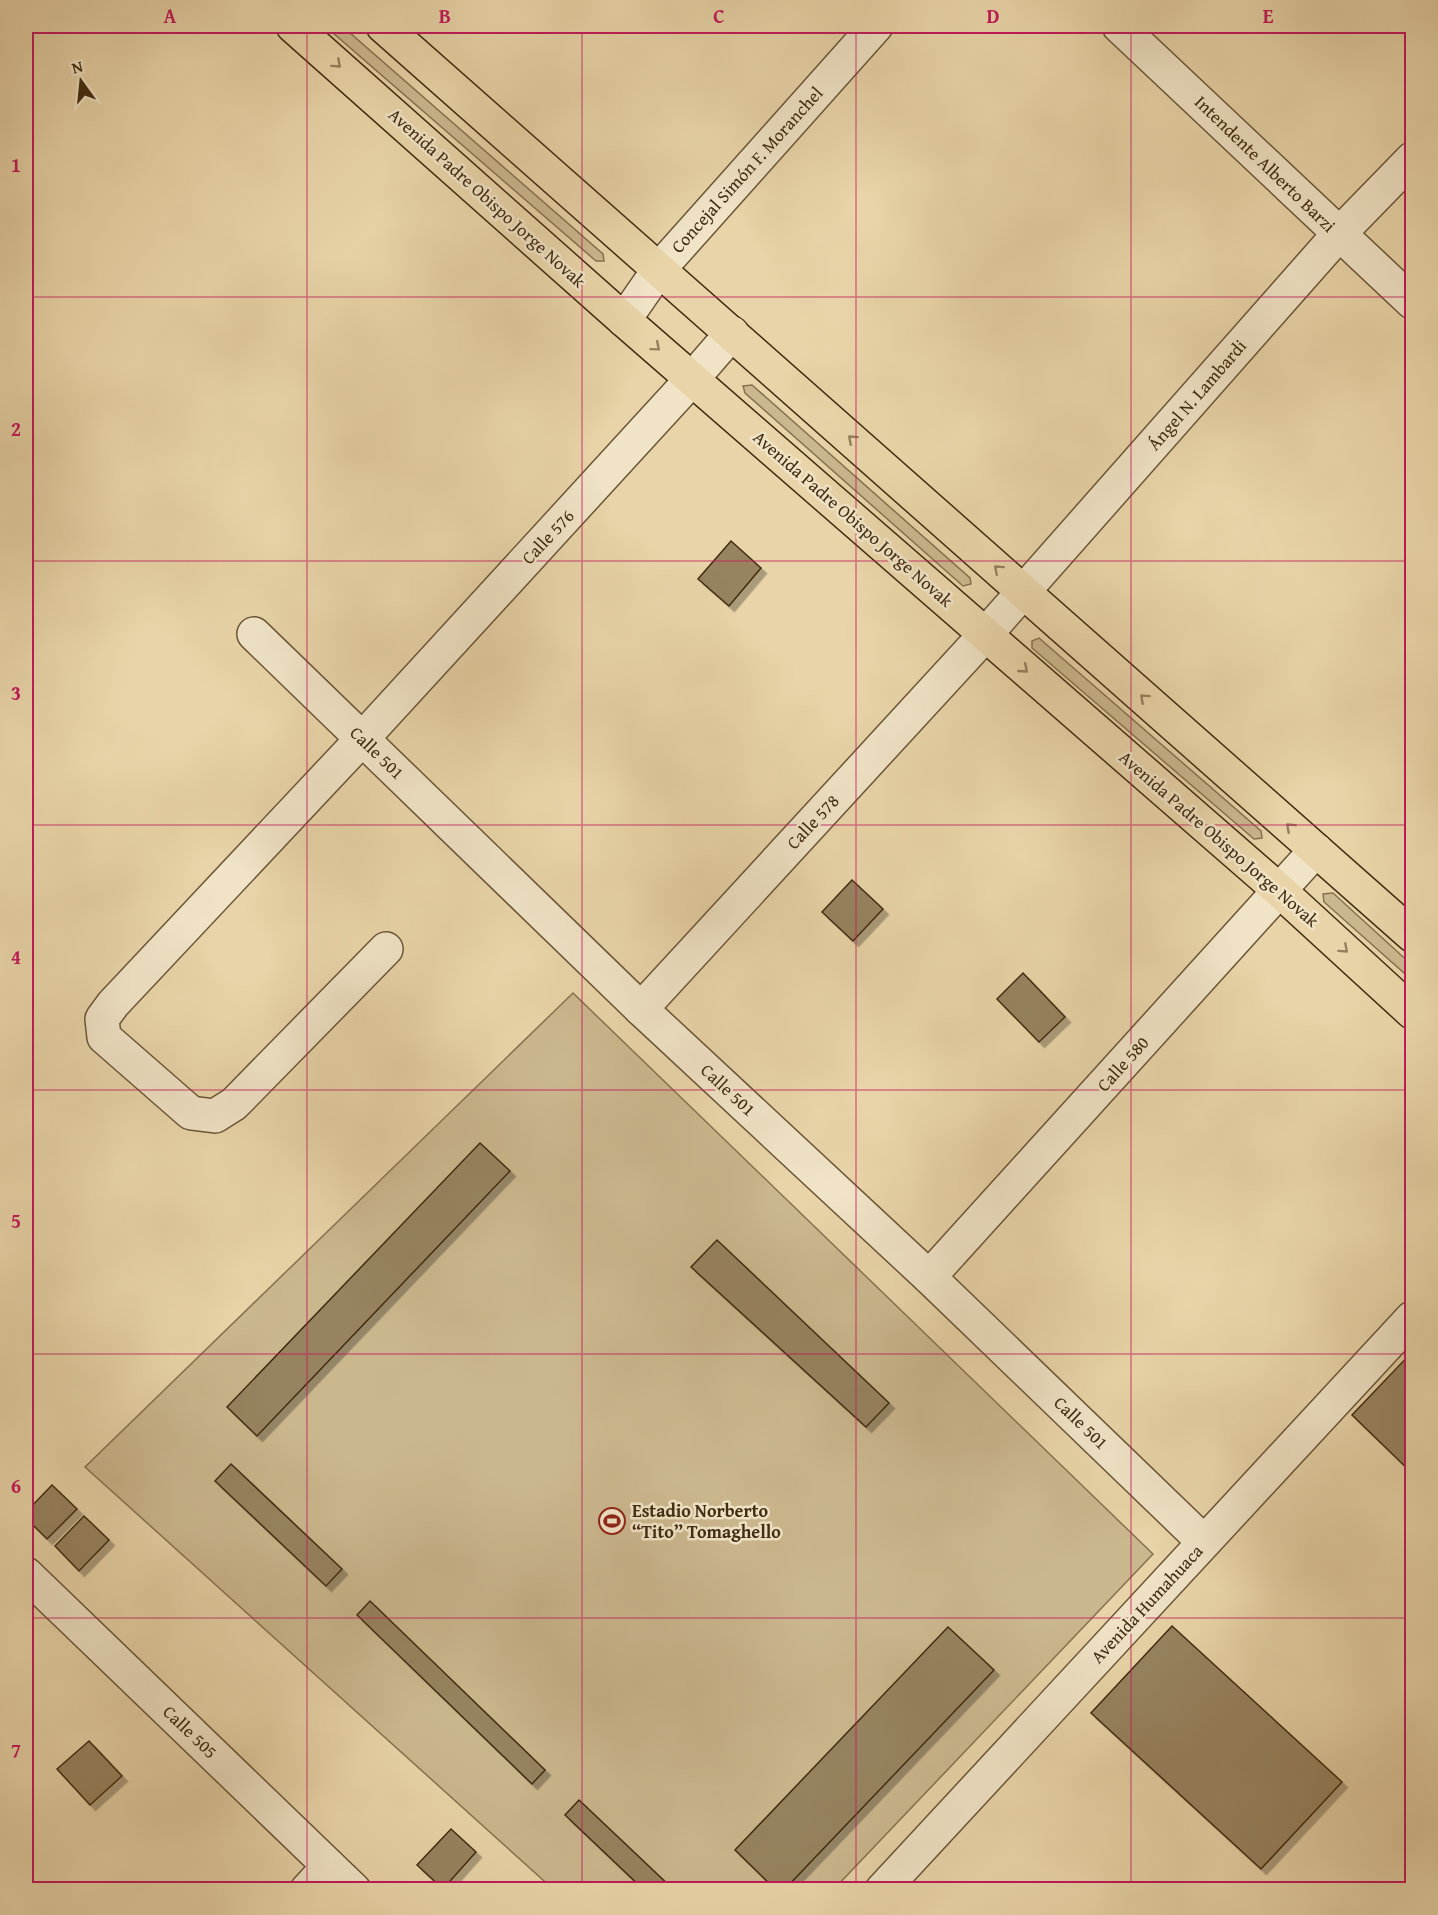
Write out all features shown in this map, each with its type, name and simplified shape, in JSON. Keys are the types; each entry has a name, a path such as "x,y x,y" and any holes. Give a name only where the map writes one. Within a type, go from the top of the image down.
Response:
{"main road":[{"name":"Avenida Padre Obispo Jorge Novak","path":"293,26 624,320 1280,891 1413,1012"},
{"path":"382,26 660,268 1413,935"}],"street":[{"name":"Concejal Simón F. Moranchel","path":"624,320 660,268 876,26"},
{"name":"Intendente Alberto Barzi","path":"1119,26 1413,302"},
{"name":"Ángel N. Lambardi","path":"985,635 1339,234 1413,159"},
{"name":"Calle 576","path":"386,949 234,1104 215,1116 191,1113 104,1037 102,1019 112,1004 362,739 732,333"},
{"name":"Calle 501","path":"254,634 641,1010 929,1277 1204,1542"},
{"name":"Calle 578","path":"641,1010 985,635"},
{"name":"Calle 580","path":"929,1277 1316,850"},
{"name":"Avenida Humahuaca","path":"882,1890 1413,1318"},
{"name":"Calle 505","path":"26,1574 354,1890"},
{"path":"307,1890 329,1866"}],"shaded area":[{"path":"325,26 342,26 603,254 604,261 596,261"},
{"path":"752,385 970,578 971,584 963,586 745,393 743,386"},
{"path":"1039,638 1261,831 1262,838 1254,839 1032,648 1032,641"},
{"path":"1333,893 1412,965 1412,980 1324,902 1323,894"},
{"name":"Estadio Norberto “Tito” Tomaghello","path":"573,993 1153,1554 834,1889 553,1889 85,1467"}],"building":[{"path":"731,541 761,568 729,606 698,579"},
{"path":"852,880 883,909 853,941 822,912"},
{"path":"1023,973 1065,1017 1039,1042 997,999"},
{"path":"480,1143 510,1171 257,1436 227,1407"},
{"path":"717,1240 889,1403 866,1427 691,1267"},
{"path":"1412,1352 1412,1473 1352,1415"},
{"path":"231,1464 342,1569 326,1586 215,1481"},
{"path":"52,1485 77,1509 47,1539 26,1518 26,1512"},
{"path":"84,1516 109,1540 79,1571 55,1546"},
{"path":"370,1601 545,1770 532,1784 357,1615"},
{"path":"1172,1626 1342,1782 1261,1869 1091,1713"},
{"path":"948,1627 994,1670 784,1890 776,1890 735,1850"},
{"path":"89,1741 122,1776 90,1805 57,1769"},
{"path":"579,1800 674,1890 644,1890 565,1815"},
{"path":"451,1829 476,1852 443,1889 417,1865"}],"place":[{"name":"Estadio Norberto “Tito” Tomaghello","path":"612,1521"}]}
